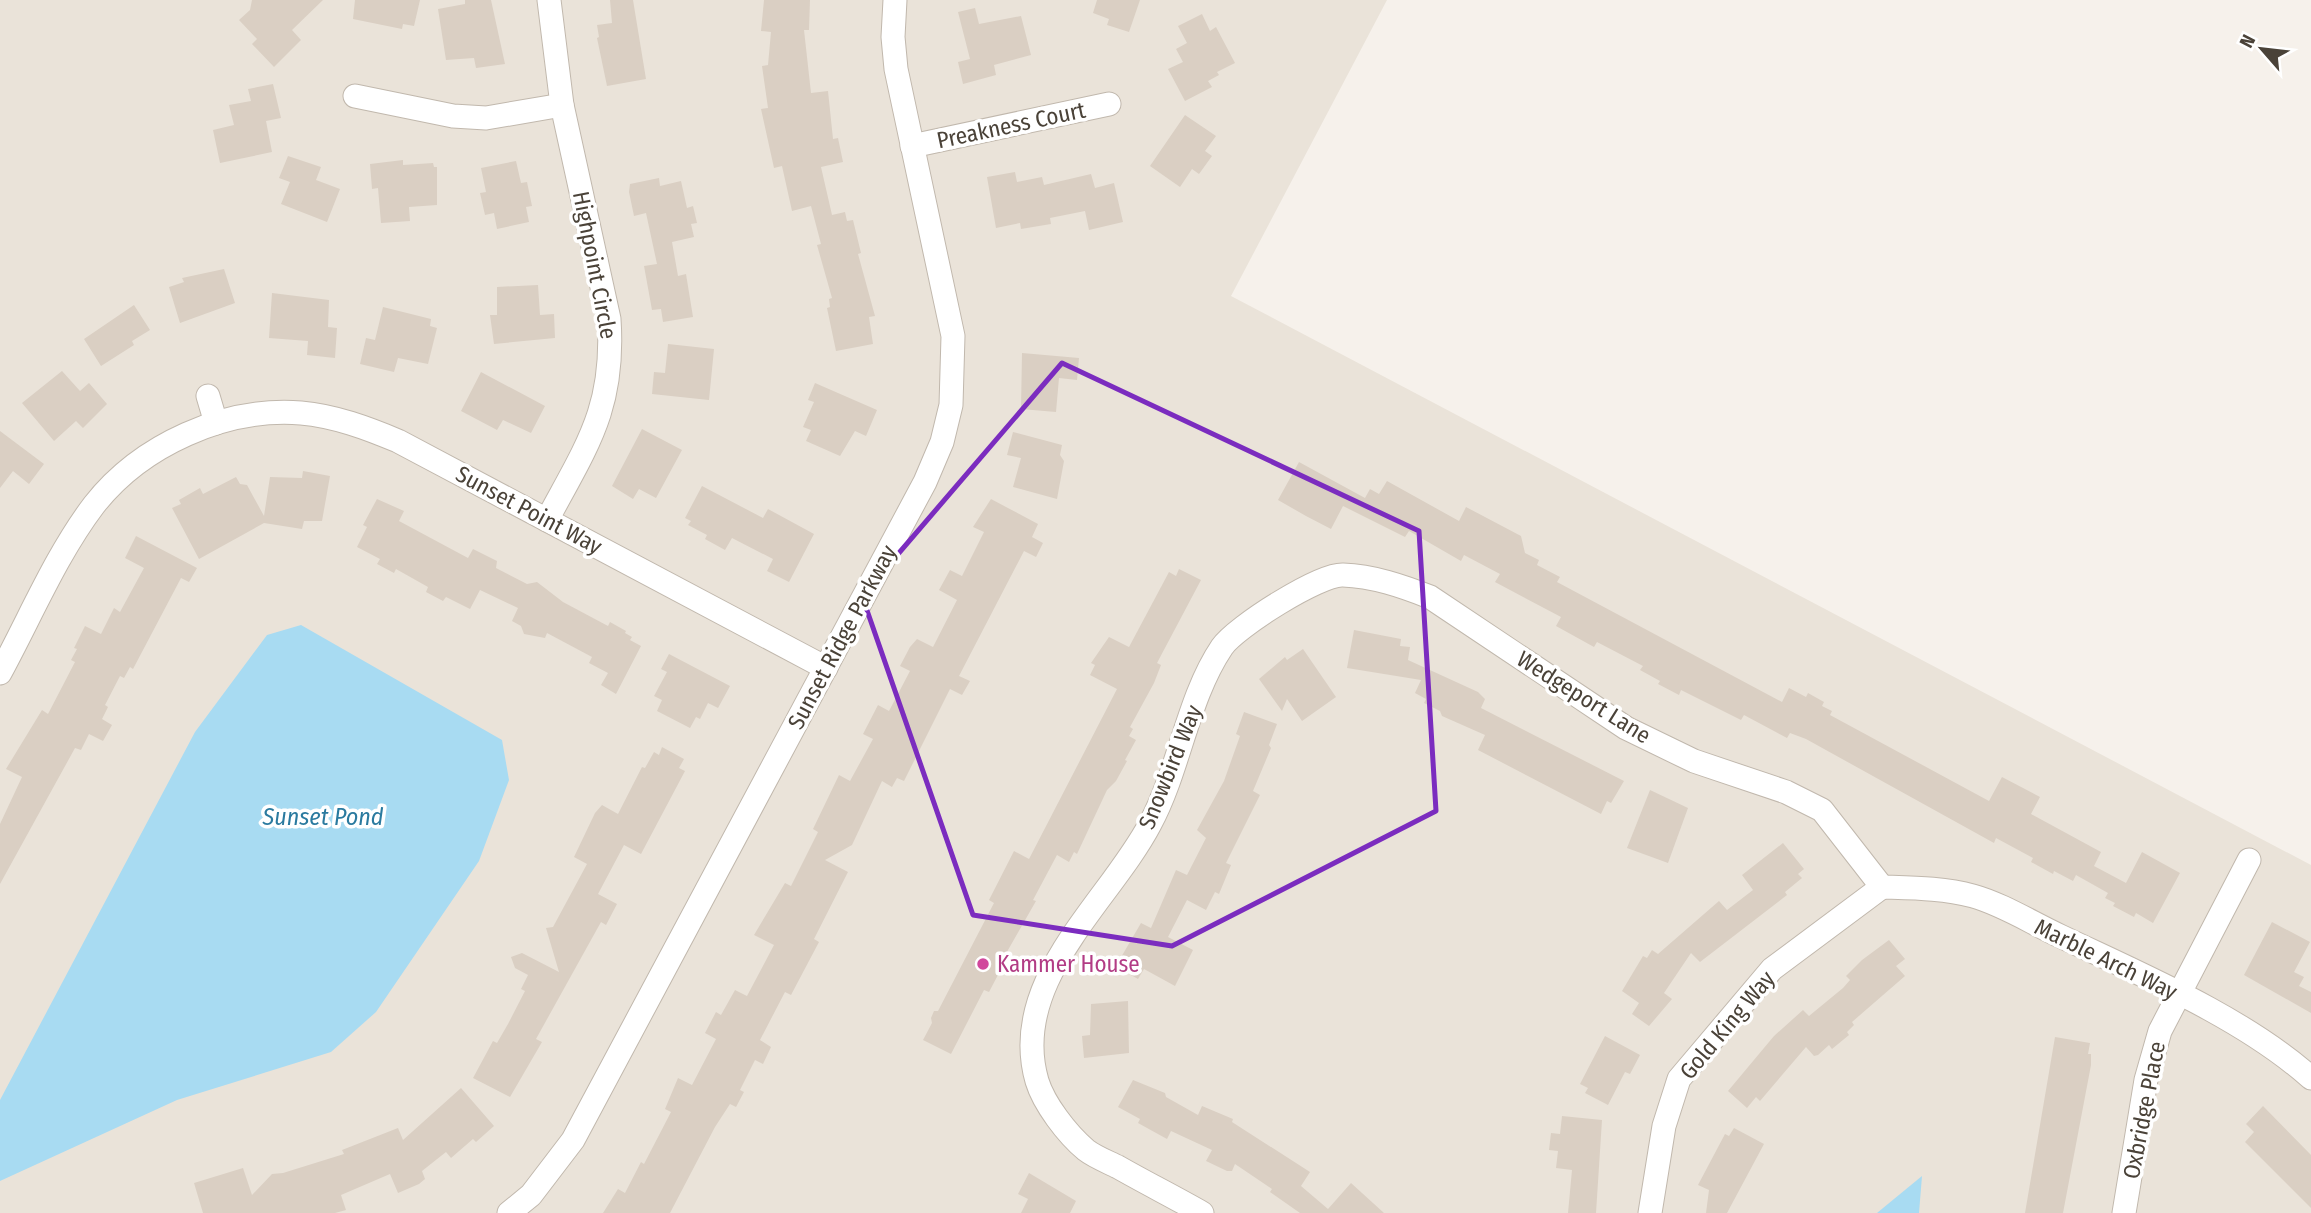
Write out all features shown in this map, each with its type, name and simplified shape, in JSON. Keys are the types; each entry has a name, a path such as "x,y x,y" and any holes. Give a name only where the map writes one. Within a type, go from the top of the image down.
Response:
{"street":[{"name":"Highpoint Circle","path":"547,520 594,430 605,401 611,345 609,319 562,105 549,0"},
{"name":"Sunset Ridge Parkway","path":"509,1213 531,1195 573,1140 925,482 942,442 951,405 953,336 896,69 893,37 895,0"},
{"path":"355,96 453,116 486,118 562,105"},
{"name":"Preakness Court","path":"912,146 1109,104"},
{"path":"208,396 216,423"},
{"name":"Sunset Point Way","path":"0,673 71,541 94,505 118,480 146,456 173,440 216,423 269,413 301,413 362,426 398,440 825,668"},
{"name":"Wedgeport Lane","path":"1299,592 1340,575 1398,584 1430,597 1626,728 1694,761 1786,792 1822,810 1882,887"},
{"name":"Snowbird Way","path":"1202,1213 1086,1150 1050,1107 1037,1081 1035,1015 1052,968 1129,860 1151,823 1173,772 1201,690 1223,646 1255,619 1299,592"},
{"name":"Oxbridge Place","path":"2124,1213 2146,1080 2160,1031 2249,860"},
{"name":"Marble Arch Way","path":"1882,887 1932,888 1975,897 2179,995 2286,1055 2311,1078"},
{"name":"Gold King Way","path":"1650,1213 1664,1126 1679,1079 1772,969 1882,887"}],"highlighted area":[{"path":"1062,363 1419,531 1436,811 1172,946 973,915 862,596"}],"shaded area":[{"path":"0,0 1387,0 1231,296 2311,865 2311,1213 0,1213"}],"water":[{"name":"Sunset Pond","path":"301,625 502,740 509,780 479,861 376,1012 331,1052 177,1100 0,1181 0,1100 195,732 267,635"},
{"path":"1922,1176 1919,1213 1877,1213"}],"building":[{"path":"252,0 323,0 292,30 301,40 274,67 252,44 257,39 239,20 250,10"},
{"path":"355,0 420,0 414,26 403,24 402,29 353,19"},
{"path":"465,0 491,0 505,64 476,68 474,58 446,60 438,9 465,4"},
{"path":"610,0 633,0 646,79 607,86 597,38 597,25 612,23"},
{"path":"764,0 810,0 809,30 804,30 811,93 828,91 833,139 838,138 843,162 821,167 832,215 845,212 847,221 853,220 861,253 858,254 875,316 869,317 873,344 836,351 827,308 830,307 829,299 832,298 817,245 821,244 811,206 792,211 782,166 774,168 761,109 768,108 762,66 768,65 771,32 761,31"},
{"path":"1097,0 1140,0 1129,32 1107,25 1109,19 1093,13"},
{"path":"975,8 979,24 1021,16 1031,55 994,65 996,75 963,84 958,62 970,59 958,12"},
{"path":"1202,14 1210,31 1216,27 1235,63 1217,72 1219,75 1208,81 1212,87 1185,101 1168,69 1183,62 1176,49 1187,43 1178,26"},
{"path":"273,84 281,118 266,121 272,152 220,163 213,130 234,125 229,105 251,101 248,89"},
{"path":"1185,115 1216,136 1205,151 1212,156 1199,174 1192,169 1180,187 1150,166"},
{"path":"288,156 321,167 316,180 340,189 327,222 281,204 290,182 279,178"},
{"path":"403,160 403,165 433,163 434,167 437,167 437,205 409,207 410,221 381,223 378,188 372,189 370,164"},
{"path":"516,161 521,183 527,182 532,206 526,207 529,222 497,229 494,213 485,215 480,193 486,192 481,168"},
{"path":"1015,172 1017,182 1042,177 1044,185 1091,174 1095,188 1114,183 1123,222 1089,230 1085,211 1050,218 1051,224 1021,229 1020,223 996,228 987,177"},
{"path":"659,178 660,186 681,181 687,208 693,206 697,223 691,224 694,237 672,242 678,276 686,274 693,317 663,322 661,309 652,310 644,266 657,264 646,213 634,216 629,192 630,184"},
{"path":"224,269 235,303 180,323 169,287 184,282 182,278"},
{"path":"538,285 540,315 554,314 555,338 494,344 490,315 497,315 497,287"},
{"path":"272,293 329,300 328,327 337,328 335,358 307,355 308,341 269,338"},
{"path":"134,305 150,330 132,341 134,345 101,366 84,339"},
{"path":"383,307 431,319 430,326 437,328 428,364 398,358 394,372 360,364 366,338 375,340"},
{"path":"668,344 714,349 709,400 652,394 654,372 665,373"},
{"path":"1022,353 1079,358 1077,380 1059,378 1056,412 1021,409"},
{"path":"62,371 80,391 89,383 107,404 83,428 76,421 54,441 22,403"},
{"path":"481,372 545,406 531,433 503,420 497,430 461,411"},
{"path":"815,383 877,410 866,436 855,431 840,456 806,441 811,430 803,427 814,402 808,400"},
{"path":"642,429 682,450 656,498 639,489 633,499 612,486"},
{"path":"0,431 44,464 29,484 13,471 0,488"},
{"path":"1013,432 1062,445 1060,455 1064,461 1057,499 1013,487 1021,458 1007,455"},
{"path":"1299,462 1365,498 1370,489 1379,494 1387,481 1459,521 1466,507 1521,536 1525,553 1539,560 1537,565 1560,577 1557,582 1782,702 1789,688 1806,697 1808,693 1824,702 1822,706 1832,711 1830,715 1989,801 2002,777 2040,797 2031,814 2101,852 2094,866 2126,883 2142,852 2180,873 2153,923 2136,913 2134,917 2113,906 2115,903 2105,898 2108,893 2076,875 2073,881 2054,871 2053,874 2031,862 2033,858 1996,838 1994,843 1806,739 1790,733 1787,738 1744,715 1741,720 1681,690 1679,695 1658,684 1660,681 1640,670 1643,666 1597,642 1594,647 1556,626 1561,617 1495,582 1500,574 1464,555 1461,561 1409,531 1405,537 1343,506 1331,529 1306,516 1278,500"},
{"path":"303,471 330,476 322,521 304,521 302,529 264,523 199,559 172,508 181,504 179,500 200,488 203,494 236,477 240,484 247,485 264,516 270,477 302,478"},
{"path":"702,486 763,518 768,509 814,534 789,582 767,571 773,559 732,538 725,550 705,539 707,535 688,525 691,521 685,518"},
{"path":"377,499 404,511 399,521 468,558 473,549 497,561 496,568 527,584 537,582 563,602 608,626 610,622 626,631 625,633 632,637 630,640 641,646 616,694 601,685 608,673 589,663 592,657 547,633 545,638 524,634 521,626 512,621 518,608 480,590 470,609 446,597 443,601 426,592 428,587 396,569 394,573 377,564 380,559 357,547 367,527 363,525"},
{"path":"991,499 1038,524 1032,537 1043,543 1036,557 1024,551 959,676 970,681 962,695 950,689 904,781 897,778 892,787 882,781 852,845 825,860 848,872 814,939 819,942 791,995 785,992 760,1040 771,1047 763,1064 755,1060 740,1090 744,1092 736,1107 730,1104 715,1127 670,1213 603,1213 618,1189 625,1193 641,1162 644,1164 671,1112 665,1109 678,1078 692,1085 716,1039 705,1033 716,1012 721,1015 735,990 747,996 774,945 754,935 785,883 791,886 818,832 813,829 839,775 850,781 873,739 863,734 878,705 889,711 910,671 900,666 910,647 917,639 933,647 957,600 939,590 950,570 962,576 984,532 973,527"},
{"path":"136,536 197,568 189,582 181,578 133,669 130,667 124,678 120,676 105,705 108,707 102,719 112,725 103,741 89,734 81,750 75,748 0,884 0,824 22,777 6,769 42,710 48,714 75,662 71,660 77,649 74,648 85,626 101,634 114,608 120,612 144,568 125,558"},
{"path":"1179,569 1201,580 1157,663 1161,665 1154,683 1130,727 1133,729 1129,736 1136,740 1125,760 1127,761 1116,781 1107,790 1077,854 1074,852 1069,862 1057,855 1033,900 1036,901 996,971 999,973 989,992 984,990 951,1054 923,1040 932,1023 934,1011 938,1011 994,903 989,900 1014,851 1029,859 1117,689 1090,675 1095,665 1091,663 1109,637 1129,647 1169,572 1176,576"},
{"path":"1354,630 1401,639 1400,646 1410,647 1408,660 1478,692 1485,699 1481,708 1624,781 1611,803 1607,801 1601,814 1478,750 1485,735 1442,716 1440,711 1424,703 1426,699 1415,693 1421,680 1347,668"},
{"path":"1303,649 1336,697 1302,721 1287,699 1282,711 1259,679 1285,657 1287,660"},
{"path":"669,654 730,686 718,708 708,703 700,719 696,717 690,728 657,711 662,700 654,696 667,672 661,669"},
{"path":"1244,712 1277,724 1269,745 1271,748 1253,791 1260,795 1226,863 1231,865 1219,894 1215,892 1206,910 1187,900 1168,937 1193,950 1175,986 1144,969 1138,979 1122,970 1124,960 1120,959 1141,923 1151,928 1176,870 1187,875 1206,838 1197,830 1224,781 1240,736 1236,734"},
{"path":"662,747 684,759 679,768 685,771 641,854 624,845 598,894 617,904 606,925 601,922 536,1039 542,1042 510,1097 473,1078 493,1041 497,1043 525,991 521,989 528,975 515,968 511,957 522,953 559,972 546,928 553,927 587,864 574,857 595,813 602,805 618,814 642,767 645,768 654,752 659,755"},
{"path":"1650,790 1688,808 1668,863 1627,848"},
{"path":"1783,843 1804,869 1798,874 1802,878 1785,892 1787,895 1700,962 1691,953 1664,993 1672,999 1649,1026 1632,1014 1639,1003 1622,991 1643,956 1647,958 1652,950 1658,954 1719,901 1727,910 1753,890 1742,875"},
{"path":"2272,922 2310,942 2294,972 2304,977 2299,986 2311,992 2311,1013 2244,975"},
{"path":"1889,940 1905,959 1896,966 1905,976 1852,1022 1854,1025 1847,1032 1849,1035 1832,1049 1829,1045 1818,1055 1814,1056 1806,1047 1760,1101 1756,1097 1747,1108 1728,1091 1774,1036 1803,1010 1809,1016 1843,988 1850,980 1846,976"},
{"path":"1128,1001 1129,1053 1084,1058 1082,1036 1090,1035 1091,1004"},
{"path":"1605,1036 1640,1055 1630,1074 1625,1072 1608,1105 1585,1093 1588,1088 1580,1084"},
{"path":"2055,1037 2090,1043 2088,1054 2091,1054 2091,1065 2063,1213 2025,1213"},
{"path":"1133,1080 1165,1093 1166,1097 1198,1115 1202,1106 1233,1119 1232,1122 1310,1172 1301,1186 1328,1209 1351,1183 1384,1213 1300,1213 1270,1192 1272,1189 1235,1164 1232,1171 1227,1171 1206,1161 1212,1150 1171,1131 1167,1139 1138,1123 1140,1119 1118,1107"},
{"path":"461,1088 494,1126 476,1142 473,1139 451,1158 446,1152 422,1171 425,1179 419,1184 398,1193 390,1174 341,1195 346,1210 335,1213 203,1213 194,1183 243,1168 252,1195 272,1174 344,1154 342,1150 398,1128 403,1140"},
{"path":"2263,1106 2311,1155 2311,1208 2245,1142 2254,1132 2246,1124"},
{"path":"1562,1116 1602,1120 1596,1213 1568,1213 1572,1170 1556,1168 1558,1151 1549,1150 1551,1133 1560,1134"},
{"path":"1734,1128 1764,1144 1727,1213 1706,1213 1709,1190 1698,1185 1725,1134 1729,1136"},
{"path":"1029,1173 1076,1201 1070,1213 1021,1213 1028,1199 1018,1194"}],"place":[{"name":"Kammer House","path":"983,964"}]}
